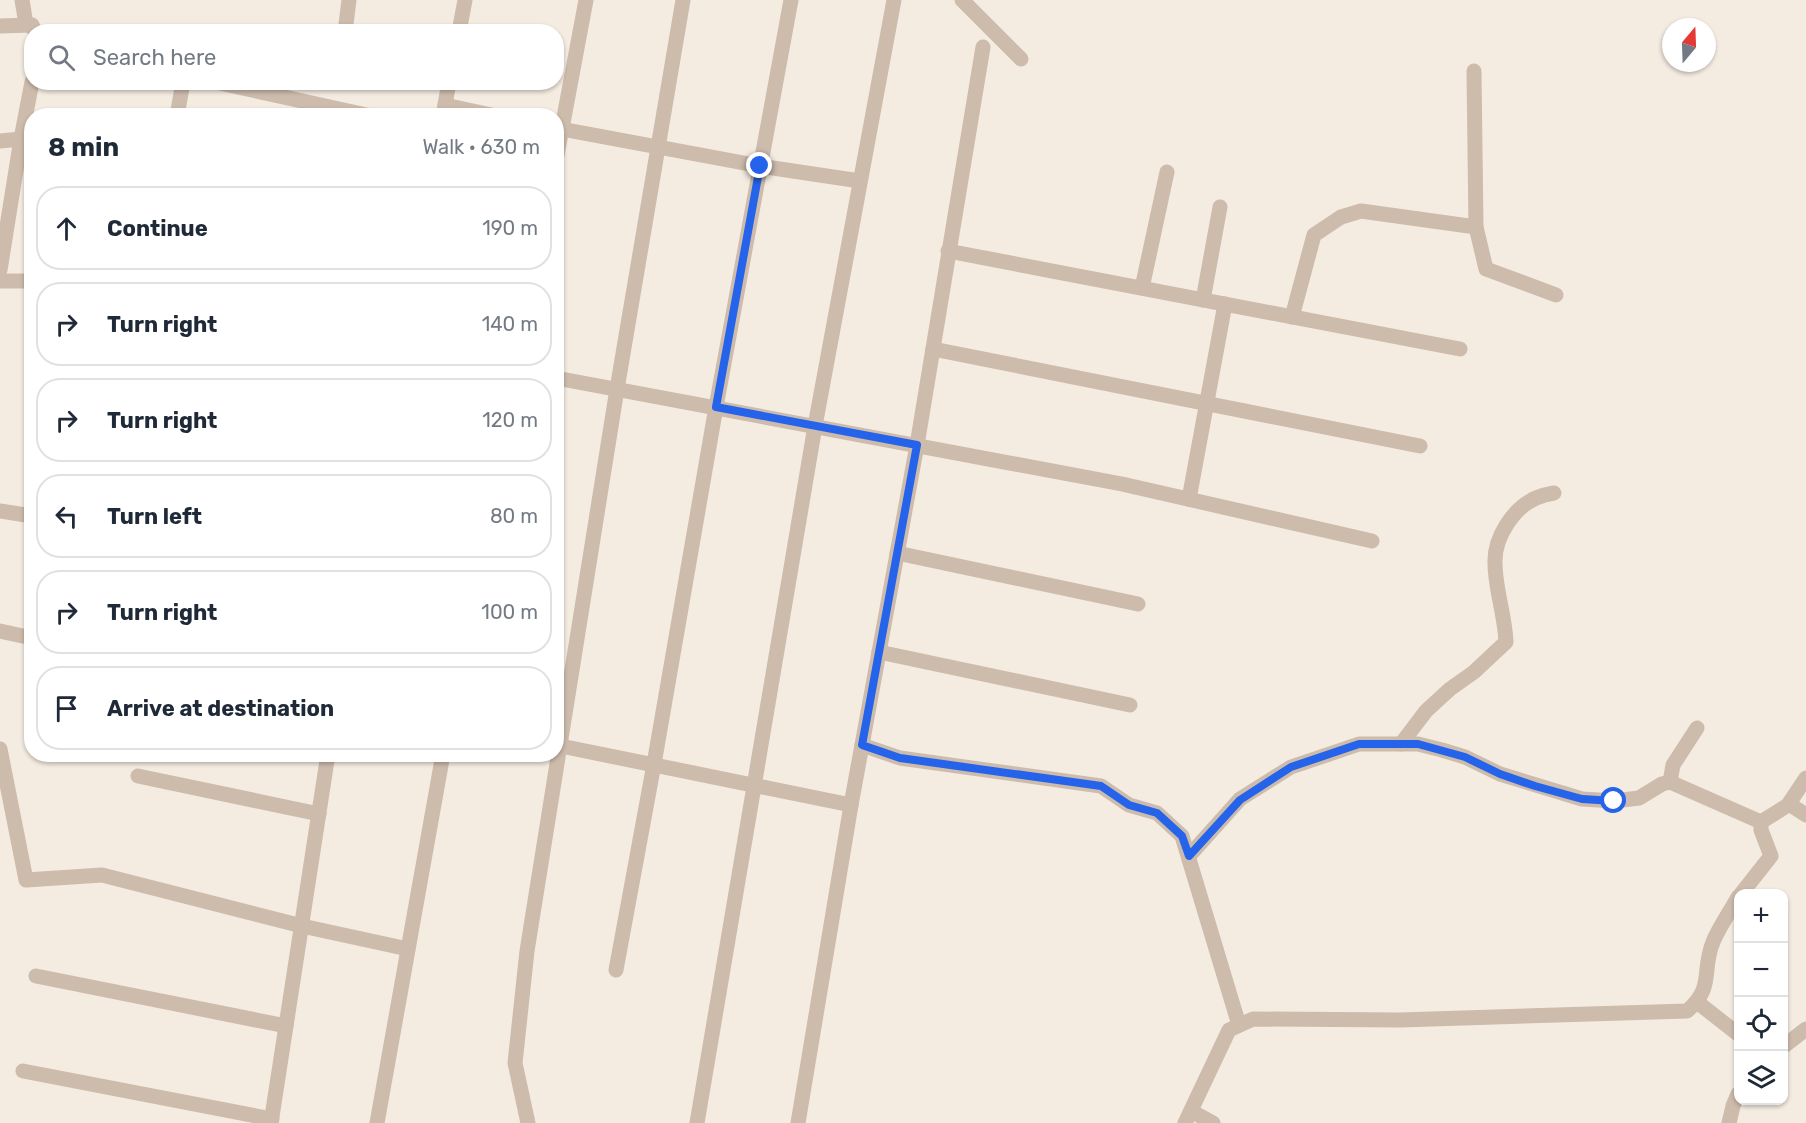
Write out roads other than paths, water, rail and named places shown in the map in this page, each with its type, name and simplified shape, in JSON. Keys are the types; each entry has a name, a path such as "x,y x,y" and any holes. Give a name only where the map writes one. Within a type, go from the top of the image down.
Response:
{"street":[{"path":"22,0 30,24"},
{"path":"346,24 349,0"},
{"path":"460,24 465,0"},
{"path":"563,108 586,0"},
{"path":"564,708 683,0"},
{"path":"616,970 791,0"},
{"path":"697,1123 815,426 894,0"},
{"path":"962,0 1021,59"},
{"path":"0,26 24,28"},
{"path":"798,1123 851,805 917,445 983,47"},
{"path":"1474,71 1476,227 1486,269 1556,295"},
{"path":"27,108 30,90"},
{"path":"178,108 182,90"},
{"path":"252,90 334,108"},
{"path":"444,108 448,90"},
{"path":"0,270 24,123"},
{"path":"564,130 760,166 860,181"},
{"path":"0,141 21,139"},
{"path":"1142,288 1167,172"},
{"path":"1203,300 1220,207"},
{"path":"1292,317 1314,235 1341,217 1361,211 1476,227"},
{"path":"948,251 1460,349"},
{"path":"0,281 24,281"},
{"path":"1188,499 1225,304"},
{"path":"933,349 1420,446"},
{"path":"564,379 1122,484 1372,541"},
{"path":"1401,744 1426,711 1450,689 1474,672 1506,642 1495,563 1496,549 1514,514 1534,499 1554,493"},
{"path":"0,511 24,515"},
{"path":"897,554 1138,604"},
{"path":"0,631 24,636"},
{"path":"879,652 1130,705"},
{"path":"1670,782 1673,765 1697,728"},
{"path":"1189,856 1240,800 1291,767 1359,744 1418,744 1465,757 1500,774 1582,799 1614,801 1638,798 1670,782 1761,822"},
{"path":"862,745 900,758 1101,786 1129,805 1157,813 1182,836 1239,1026"},
{"path":"564,746 851,805"},
{"path":"0,749 3,784 27,880 102,875 302,926 408,949"},
{"path":"23,1071 271,1121 327,762"},
{"path":"377,1123 442,762"},
{"path":"528,1123 515,1063 527,951 555,762"},
{"path":"138,776 319,814"},
{"path":"1761,822 1789,804 1806,778"},
{"path":"1789,804 1806,815"},
{"path":"1745,889 1771,856 1761,830 1761,822"},
{"path":"1213,1123 1188,1117 1228,1030 1253,1019 1400,1020 1687,1011 1705,991 1712,943 1734,905"},
{"path":"36,976 286,1026"},
{"path":"1697,1002 1734,1031"},
{"path":"1788,1043 1806,1029"},
{"path":"1729,1123 1734,1104"}]}
